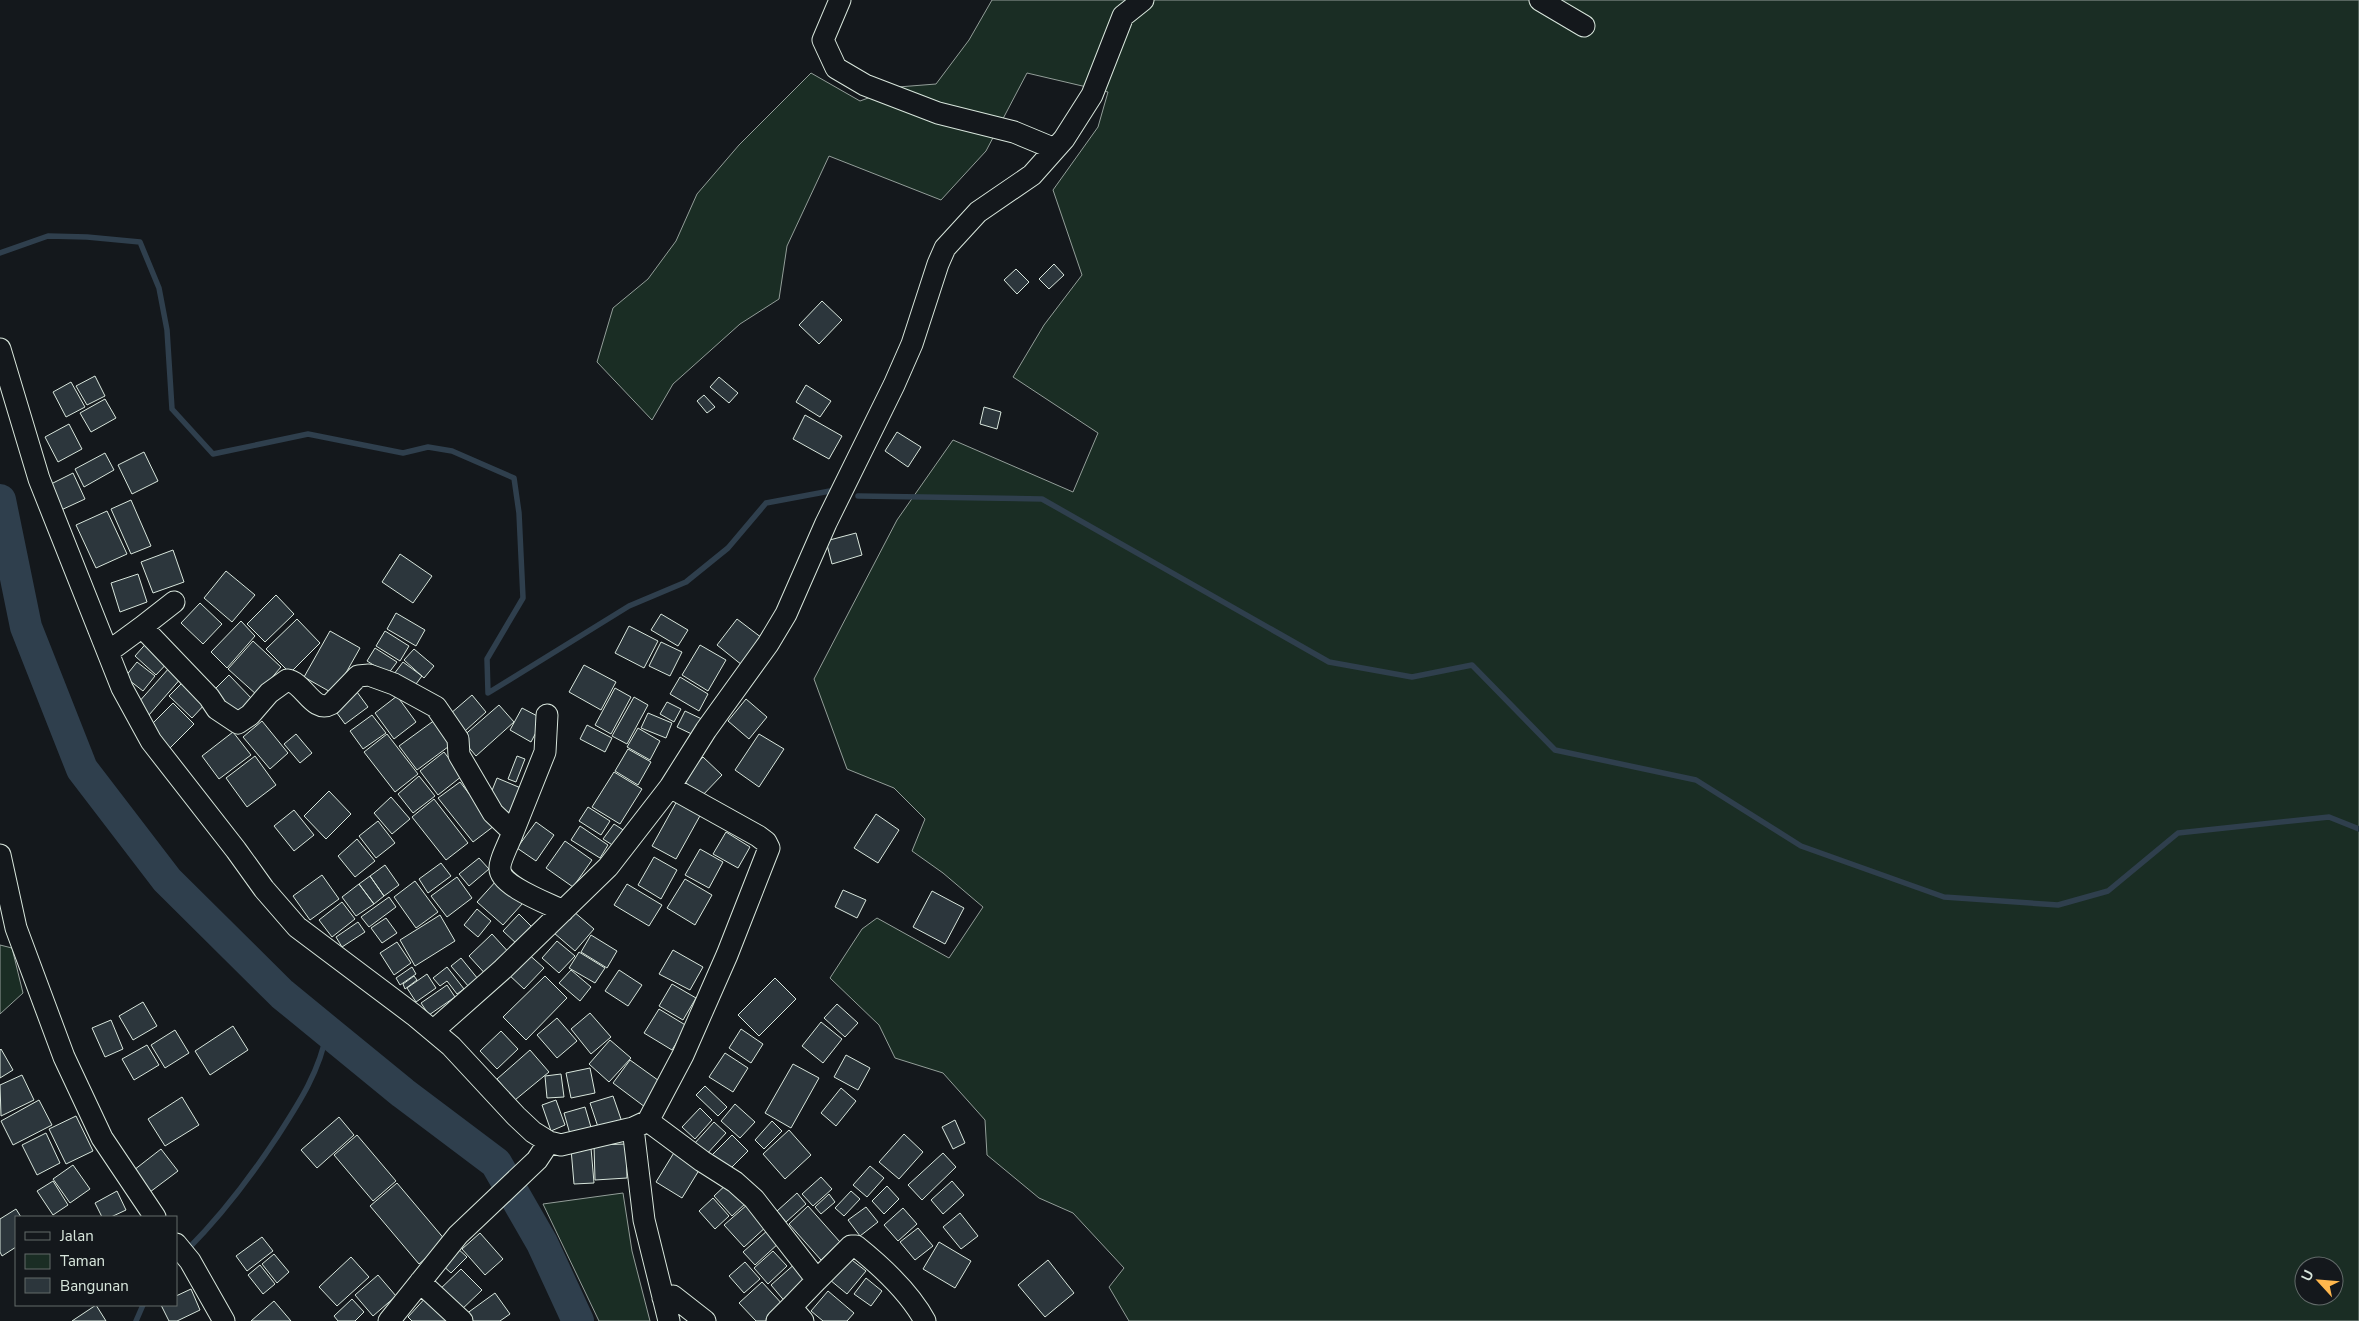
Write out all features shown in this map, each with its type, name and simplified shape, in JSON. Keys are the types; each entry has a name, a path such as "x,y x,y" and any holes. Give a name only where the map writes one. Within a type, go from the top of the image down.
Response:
{"street":[{"path":"840,0 823,40 836,68 865,85 938,113 1014,132 1056,149"},
{"path":"433,1031 503,970 608,867 670,787 706,730 768,644 786,614 826,523 894,385 912,344 938,264 946,248 978,212 1032,175 1056,149 1092,95 1123,16 1143,0"},
{"path":"1540,0 1584,26"},
{"path":"0,349 39,479 122,688 151,741 264,889 298,927 451,1046 516,1116 533,1132 550,1142 561,1145 575,1144 640,1125 664,1093 695,1027 769,848 766,842 758,836 670,787"},
{"path":"108,652 174,602"},
{"path":"142,627 209,697 216,708 238,723 250,715 269,693 287,680 295,682 320,706 326,707 331,704 358,676 368,675 394,684 436,707 458,739 459,755 493,813 513,832"},
{"path":"547,714 544,752 500,869 502,878 512,886 564,911"},
{"path":"0,855 16,928 64,1058 102,1138 153,1216"},
{"path":"640,1125 735,1182 754,1199 817,1280"},
{"path":"640,1125 644,1220 669,1321"},
{"path":"389,1321 458,1236 537,1160 550,1142"},
{"path":"178,1246 190,1261 224,1321"},
{"path":"790,1316 817,1280 851,1246 856,1246 894,1282 918,1309 925,1321"},
{"path":"420,1282 462,1321"},
{"path":"663,1298 673,1296 705,1321"}],"green space":[{"path":"992,0 2359,0 2359,1321 1129,1321 1109,1287 1124,1268 1073,1213 1039,1198 987,1155 985,1120 943,1073 895,1058 879,1025 830,978 862,929 877,918 949,958 983,907 943,873 912,851 925,819 894,788 847,769 814,679 897,520 953,440 1073,492 1098,433 1013,377 1044,325 1082,275 1053,190 1098,127 1108,92 1027,73 986,151 941,200 829,156 787,246 779,299 740,324 673,384 652,420 597,362 613,308 648,279 676,241 697,194 739,145 811,73 860,101 898,87 936,84 969,40"},
{"path":"0,945 12,948 23,993 0,1014"},
{"path":"623,1193 632,1251 650,1321 599,1321 543,1204"}],"building":[{"path":"1054,264 1064,275 1049,289 1039,279"},
{"path":"1016,269 1029,282 1017,294 1004,280"},
{"path":"822,301 842,320 819,344 799,325"},
{"path":"95,376 105,396 87,405 76,386"},
{"path":"719,377 738,393 729,403 710,387"},
{"path":"71,382 85,407 66,417 53,392"},
{"path":"806,385 831,401 820,417 796,402"},
{"path":"704,395 715,407 707,413 697,401"},
{"path":"105,399 116,418 91,432 80,413"},
{"path":"984,407 1001,412 997,429 980,424"},
{"path":"805,415 842,436 829,459 793,439"},
{"path":"69,424 82,449 58,462 45,437"},
{"path":"897,432 921,447 908,467 885,451"},
{"path":"144,452 158,481 132,494 118,465"},
{"path":"105,453 114,470 84,487 75,469"},
{"path":"73,473 85,499 59,511 47,486"},
{"path":"131,500 151,546 131,554 111,509"},
{"path":"107,511 127,554 96,568 76,525"},
{"path":"856,533 862,555 832,564 826,541"},
{"path":"173,550 184,582 153,593 141,562"},
{"path":"400,554 432,576 413,603 382,582"},
{"path":"226,571 255,595 232,622 204,598"},
{"path":"138,574 147,602 120,612 111,583"},
{"path":"276,595 294,614 265,642 247,624"},
{"path":"200,603 222,624 203,644 181,623"},
{"path":"396,613 425,630 416,646 387,629"},
{"path":"661,614 688,630 678,646 651,630"},
{"path":"297,619 320,643 290,673 266,649"},
{"path":"737,619 762,638 742,665 717,645"},
{"path":"241,621 255,636 227,668 211,652"},
{"path":"629,626 658,641 644,668 615,653"},
{"path":"330,631 360,648 334,694 304,677"},
{"path":"385,631 409,646 400,661 376,646"},
{"path":"150,639 172,658 156,675 135,656"},
{"path":"253,641 281,667 257,695 228,669"},
{"path":"661,642 682,652 670,676 649,666"},
{"path":"700,645 726,660 708,691 682,675"},
{"path":"375,648 397,662 388,674 367,661"},
{"path":"414,649 434,666 424,678 404,660"},
{"path":"137,662 155,676 143,691 125,677"},
{"path":"403,662 422,676 413,688 394,674"},
{"path":"584,665 616,682 601,710 569,692"},
{"path":"170,667 182,677 149,715 137,704"},
{"path":"229,675 253,700 235,718 210,694"},
{"path":"680,677 708,694 699,711 670,694"},
{"path":"183,682 206,703 192,718 169,696"},
{"path":"615,688 631,697 611,734 595,725"},
{"path":"357,692 368,707 345,724 334,709"},
{"path":"472,695 486,712 465,731 450,714"},
{"path":"397,696 416,722 394,739 375,713"},
{"path":"634,697 648,705 627,744 612,736"},
{"path":"746,699 767,717 749,739 728,721"},
{"path":"667,702 681,709 674,722 660,714"},
{"path":"173,703 194,724 170,748 149,727"},
{"path":"499,705 514,722 476,756 461,738"},
{"path":"522,708 543,719 531,742 510,730"},
{"path":"685,711 706,721 698,737 677,727"},
{"path":"648,713 672,723 666,738 641,728"},
{"path":"372,715 386,733 363,749 350,731"},
{"path":"439,717 456,741 417,770 399,746"},
{"path":"262,721 288,753 270,769 243,737"},
{"path":"587,725 612,738 605,752 580,739"},
{"path":"638,728 660,741 650,760 627,747"},
{"path":"233,732 251,755 219,779 202,756"},
{"path":"296,734 312,753 300,763 284,744"},
{"path":"387,734 418,774 395,792 364,752"},
{"path":"759,734 784,749 759,787 735,770"},
{"path":"628,749 651,762 638,785 615,771"},
{"path":"444,752 462,776 438,795 420,771"},
{"path":"255,756 276,785 247,807 226,778"},
{"path":"517,756 525,759 516,782 508,779"},
{"path":"703,757 722,775 701,797 682,779"},
{"path":"614,772 642,789 620,824 592,807"},
{"path":"419,776 435,796 413,813 398,794"},
{"path":"497,778 528,791 517,816 487,803"},
{"path":"460,782 494,826 473,842 438,798"},
{"path":"329,791 351,814 326,839 304,816"},
{"path":"391,797 410,819 392,834 374,813"},
{"path":"434,799 468,843 446,860 412,817"},
{"path":"677,801 701,814 676,859 652,846"},
{"path":"588,807 610,821 601,835 579,821"},
{"path":"294,810 314,835 294,851 274,826"},
{"path":"876,814 899,830 878,863 854,848"},
{"path":"378,821 395,843 376,858 359,836"},
{"path":"536,822 554,835 536,861 517,848"},
{"path":"614,824 628,833 617,848 603,839"},
{"path":"580,826 608,845 600,858 571,840"},
{"path":"726,832 750,847 738,868 713,854"},
{"path":"357,839 375,861 355,877 338,856"},
{"path":"565,841 592,860 573,887 546,868"},
{"path":"700,849 723,862 709,888 685,875"},
{"path":"654,857 677,870 661,899 638,885"},
{"path":"479,858 489,869 469,886 459,874"},
{"path":"441,863 451,876 428,893 419,879"},
{"path":"385,865 399,885 384,896 370,876"},
{"path":"322,875 339,899 310,920 293,896"},
{"path":"370,876 384,896 374,904 359,884"},
{"path":"457,877 472,898 447,917 431,896"},
{"path":"685,879 712,895 695,925 667,908"},
{"path":"497,880 523,903 503,925 477,902"},
{"path":"415,881 438,912 416,928 394,897"},
{"path":"359,884 374,904 356,916 342,897"},
{"path":"627,884 662,905 649,926 614,905"},
{"path":"843,890 866,900 857,918 835,907"},
{"path":"932,891 964,908 945,944 913,927"},
{"path":"389,897 396,907 369,927 361,917"},
{"path":"342,902 355,919 332,937 319,920"},
{"path":"477,909 491,921 478,937 464,925"},
{"path":"573,911 594,929 575,951 554,933"},
{"path":"519,914 533,928 518,945 503,931"},
{"path":"440,915 455,941 415,966 400,940"},
{"path":"386,918 397,933 382,943 371,928"},
{"path":"358,922 365,932 342,947 336,937"},
{"path":"492,934 512,956 489,978 469,956"},
{"path":"591,935 617,951 607,968 581,952"},
{"path":"557,941 575,956 559,973 542,958"},
{"path":"397,942 411,963 394,975 380,953"},
{"path":"673,950 703,967 690,990 659,974"},
{"path":"526,952 544,968 524,989 507,973"},
{"path":"579,952 605,968 595,983 569,968"},
{"path":"461,958 478,979 469,987 451,966"},
{"path":"412,967 416,974 400,985 396,978"},
{"path":"447,967 464,989 457,994 447,981 440,986 433,978"},
{"path":"571,970 591,987 580,1001 559,983"},
{"path":"619,970 642,985 628,1006 605,991"},
{"path":"427,974 436,988 416,1002 407,988"},
{"path":"414,976 417,980 405,989 403,984"},
{"path":"545,976 567,998 526,1040 503,1017"},
{"path":"775,978 796,999 759,1036 738,1015"},
{"path":"672,984 696,998 683,1020 659,1006"},
{"path":"447,985 455,997 429,1015 421,1003"},
{"path":"143,1002 157,1026 133,1040 119,1016"},
{"path":"837,1004 858,1023 845,1037 824,1018"},
{"path":"659,1009 687,1026 672,1050 644,1033"},
{"path":"590,1013 611,1037 591,1054 571,1029"},
{"path":"557,1018 577,1041 557,1058 537,1035"},
{"path":"111,1020 123,1049 105,1057 92,1028"},
{"path":"821,1022 842,1039 823,1063 802,1046"},
{"path":"233,1026 248,1050 210,1075 195,1051"},
{"path":"741,1029 763,1044 751,1063 729,1048"},
{"path":"175,1030 189,1053 165,1068 151,1045"},
{"path":"501,1031 518,1049 497,1069 480,1051"},
{"path":"610,1040 631,1058 609,1082 589,1064"},
{"path":"147,1045 159,1065 134,1080 122,1059"},
{"path":"0,1050 13,1070 0,1078"},
{"path":"530,1050 549,1072 515,1100 497,1079"},
{"path":"725,1053 748,1068 733,1092 709,1077"},
{"path":"846,1055 870,1068 858,1090 834,1077"},
{"path":"630,1060 662,1083 645,1107 613,1083"},
{"path":"793,1064 819,1078 791,1128 765,1113"},
{"path":"590,1068 595,1093 571,1098 566,1073"},
{"path":"561,1074 564,1097 547,1098 545,1076"},
{"path":"22,1075 34,1100 1,1116 0,1085"},
{"path":"705,1086 727,1107 718,1116 696,1095"},
{"path":"841,1088 856,1101 836,1126 821,1113"},
{"path":"613,1096 622,1122 599,1130 590,1103"},
{"path":"182,1097 199,1125 165,1146 148,1119"},
{"path":"39,1100 52,1125 13,1145 1,1121"},
{"path":"556,1100 565,1125 551,1131 542,1105"},
{"path":"735,1104 755,1122 740,1138 721,1121"},
{"path":"585,1107 593,1134 572,1141 564,1113"},
{"path":"700,1108 712,1120 695,1139 682,1127"},
{"path":"76,1116 93,1151 66,1164 49,1129"},
{"path":"339,1117 354,1135 317,1168 301,1150"},
{"path":"955,1120 965,1143 953,1149 942,1127"},
{"path":"772,1121 782,1131 764,1149 755,1140"},
{"path":"714,1122 726,1133 706,1155 694,1144"},
{"path":"789,1130 811,1155 785,1179 763,1154"},
{"path":"46,1133 60,1163 37,1175 22,1145"},
{"path":"904,1134 923,1152 899,1179 879,1162"},
{"path":"357,1135 396,1181 373,1201 334,1155"},
{"path":"732,1135 748,1151 727,1172 711,1156"},
{"path":"626,1144 627,1178 595,1180 594,1145"},
{"path":"591,1148 594,1183 574,1184 571,1149"},
{"path":"161,1149 178,1171 150,1192 134,1170"},
{"path":"675,1151 701,1167 682,1198 656,1182"},
{"path":"943,1153 956,1167 922,1200 908,1185"},
{"path":"73,1165 90,1189 70,1203 53,1179"},
{"path":"870,1166 884,1178 867,1197 853,1185"},
{"path":"821,1177 832,1189 813,1206 802,1194"},
{"path":"53,1181 68,1205 53,1215 37,1191"},
{"path":"952,1181 964,1195 943,1214 931,1200"},
{"path":"729,1182 747,1202 732,1216 714,1196"},
{"path":"397,1183 446,1241 419,1264 370,1206"},
{"path":"887,1186 899,1199 884,1214 872,1201"},
{"path":"117,1191 126,1210 113,1216 102,1216 95,1203"},
{"path":"851,1191 860,1199 844,1216 835,1208"},
{"path":"797,1193 806,1204 786,1222 777,1211"},
{"path":"829,1194 835,1202 821,1214 815,1207"},
{"path":"713,1198 729,1216 715,1229 699,1211"},
{"path":"748,1204 767,1226 744,1247 724,1225"},
{"path":"808,1206 840,1242 821,1260 789,1224"},
{"path":"866,1207 878,1222 860,1236 848,1220"},
{"path":"903,1208 917,1224 898,1241 884,1225"},
{"path":"16,1209 20,1216 15,1216 15,1248 2,1256 0,1252 0,1219"},
{"path":"960,1213 978,1236 961,1249 943,1227"},
{"path":"918,1228 933,1246 915,1260 900,1242"},
{"path":"768,1230 780,1242 755,1265 743,1252"},
{"path":"480,1233 503,1259 485,1275 462,1249"},
{"path":"262,1237 273,1251 247,1271 236,1256"},
{"path":"939,1242 971,1261 955,1288 923,1269"},
{"path":"456,1247 467,1257 451,1273 440,1263"},
{"path":"773,1251 787,1266 768,1284 754,1268"},
{"path":"274,1254 289,1272 277,1283 262,1264"},
{"path":"351,1257 369,1277 337,1306 319,1287"},
{"path":"848,1257 866,1271 847,1294 830,1280"},
{"path":"1048,1260 1074,1293 1045,1317 1018,1285"},
{"path":"745,1262 760,1279 744,1293 729,1276"},
{"path":"797,1262 813,1280 787,1304 771,1285"},
{"path":"260,1265 275,1284 263,1294 248,1275"},
{"path":"461,1269 482,1290 458,1313 437,1292"},
{"path":"378,1275 396,1296 373,1316 355,1295"},
{"path":"866,1278 882,1291 871,1306 854,1294"},
{"path":"762,1282 784,1306 767,1321 756,1321 739,1303"},
{"path":"191,1289 200,1310 177,1321 169,1321 162,1306 178,1306 178,1295"},
{"path":"828,1291 854,1313 847,1321 823,1321 811,1311"},
{"path":"495,1293 510,1314 500,1321 470,1321 466,1314"},
{"path":"428,1295 450,1315 445,1321 412,1321 408,1317"},
{"path":"352,1299 364,1312 355,1321 338,1321 334,1316"},
{"path":"274,1301 291,1321 251,1321"},
{"path":"97,1306 106,1321 72,1321"}],"waterway":[{"path":"0,253 48,236 87,237 140,242 159,288 167,330 172,409 213,454 308,434 403,453 428,447 452,451 514,478 519,513 523,598 487,659 488,693 629,606 686,582 728,548 766,503 830,491"},
{"path":"858,496 1042,499 1329,662 1412,677 1472,665 1555,750 1696,780 1801,846 1944,897 2058,905 2108,891 2178,833 2329,817 2359,829"},
{"path":"0,500 26,627 82,769 167,880 282,994 403,1093 496,1163 542,1243 578,1321"},
{"path":"187,1250 235,1196 301,1099 319,1060 327,1031"},
{"path":"136,1321 143,1306"}]}
